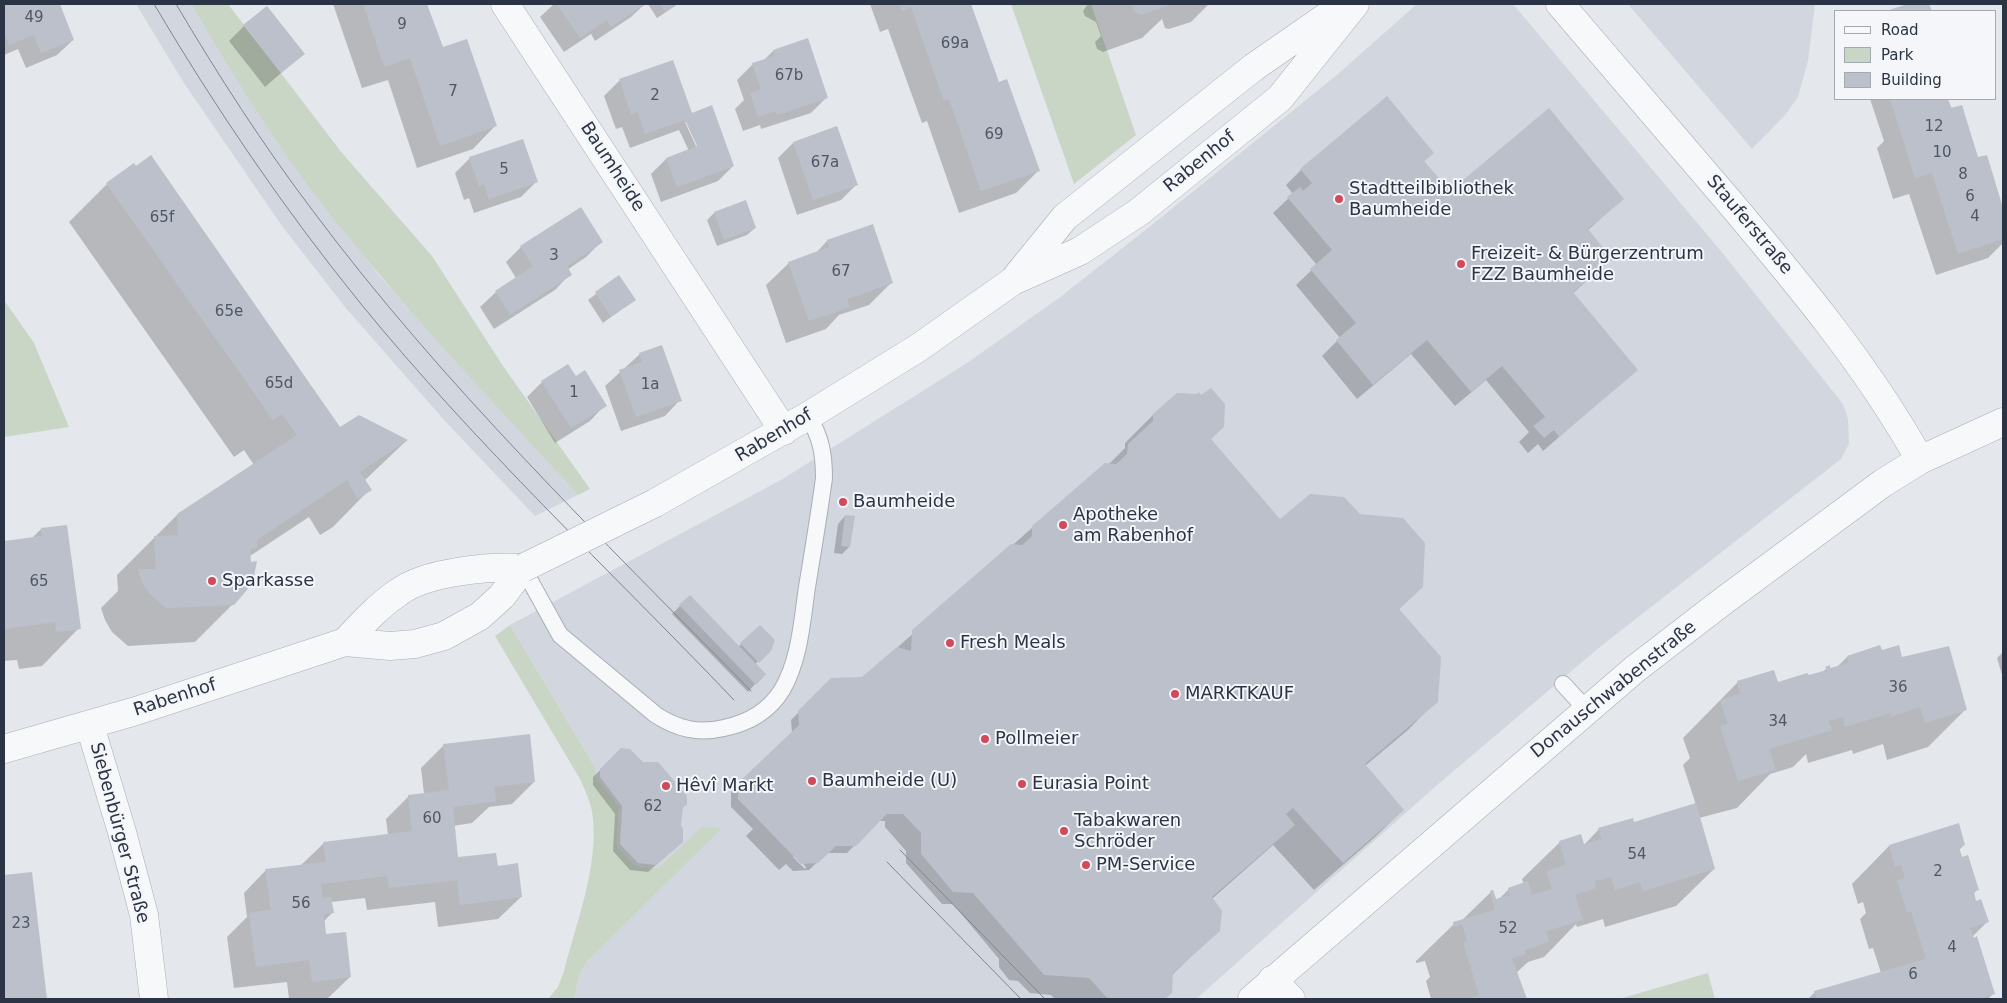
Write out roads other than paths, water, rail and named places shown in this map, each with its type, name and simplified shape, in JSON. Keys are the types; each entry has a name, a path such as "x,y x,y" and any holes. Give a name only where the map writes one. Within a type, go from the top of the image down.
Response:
{"street":[{"name":"Baumheide","path":"506,4 784,431"},
{"name":"Rabenhof","path":"1013,281 1072,211 1254,66 1346,4"},
{"name":"Rabenhof","path":"4,749 90,726 345,642 398,645 414,644 444,636 480,616 502,596 523,568 655,503 784,431 918,348 1013,281 1080,251 1139,212 1280,98 1355,4"},
{"name":"Stauferstraße","path":"1560,4 1799,285 1864,367 1894,412 1920,460"},
{"name":"Donauschwabenstraße","path":"1252,999 1282,990 1587,710 1635,669 1722,602 1883,483 1920,460 2003,422"},
{"name":"Rabenhof","path":"345,642 378,608 400,591 415,583 473,570 502,567 523,568"},
{"name":"Siebenbürger Straße","path":"90,726 122,832 144,915 154,999"}],"lane":[{"path":"523,568 560,635 656,715 673,726 690,730 711,731 750,720 769,707 781,691 790,673 800,634 824,478 824,459 820,439 808,416"},
{"path":"1563,684 1587,710"}],"tram line":[{"path":"154,4 226,120 252,158 305,232 361,304 450,407 497,457 734,700"},
{"path":"176,4 276,161 363,275 468,398 580,517 751,691"},
{"path":"900,850 1045,999"},
{"path":"887,862 1021,999"}],"place":[{"name":"Stadtteilbibliothek Baumheide","path":"1339,199"},
{"name":"Freizeit- & Bürgerzentrum FZZ Baumheide","path":"1461,264"},
{"name":"Baumheide","path":"843,502"},
{"name":"Apotheke am Rabenhof","path":"1063,525"},
{"name":"Sparkasse","path":"212,581"},
{"name":"Fresh Meals","path":"950,643"},
{"name":"MARKTKAUF","path":"1175,694"},
{"name":"Pollmeier","path":"985,739"},
{"name":"Baumheide (U)","path":"812,781"},
{"name":"Eurasia Point","path":"1022,784"},
{"name":"Hêvî Markt","path":"666,786"},
{"name":"Tabakwaren Schröder","path":"1064,831"},
{"name":"PM-Service","path":"1086,865"}]}
